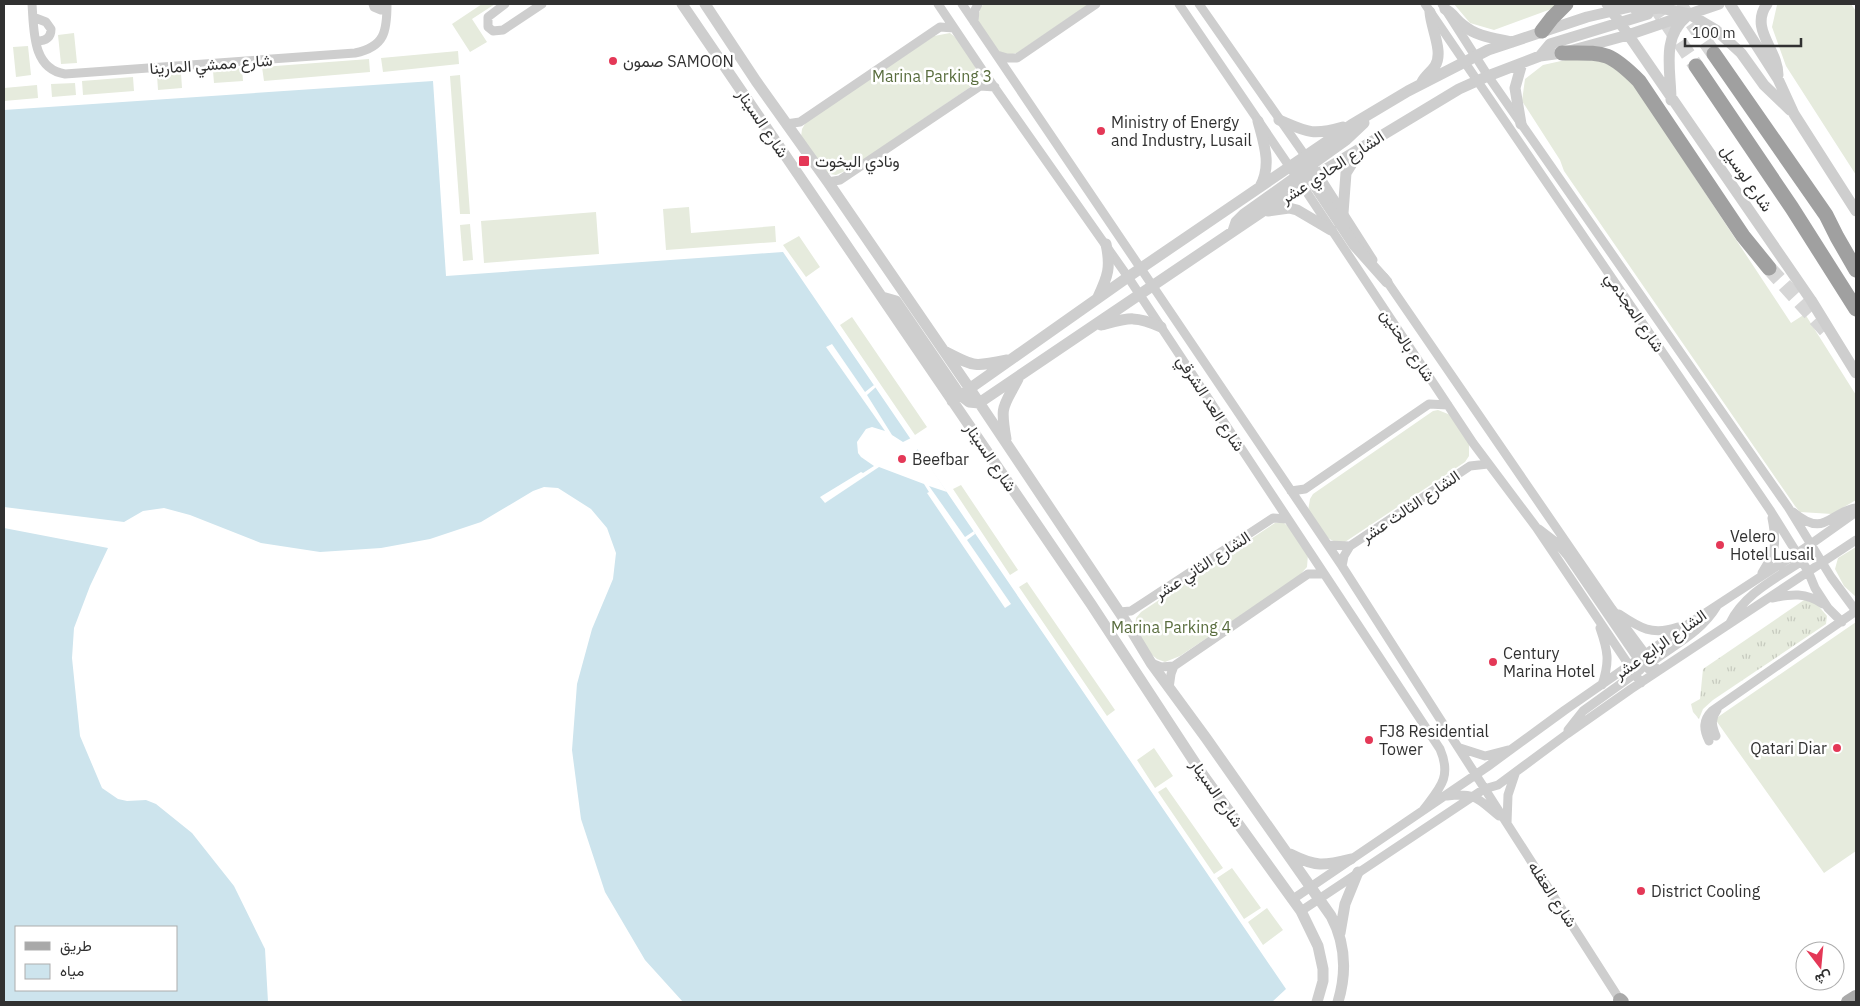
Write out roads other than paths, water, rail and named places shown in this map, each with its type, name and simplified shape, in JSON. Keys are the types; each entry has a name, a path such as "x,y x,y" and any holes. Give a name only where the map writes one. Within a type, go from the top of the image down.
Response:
{"highway":[{"path":"1542,31 1566,4"},
{"path":"1562,53 1608,55 1626,67 1639,81 1743,236 1768,268"},
{"path":"1714,54 1826,215 1856,249"},
{"name":"شارع لوسيل","path":"1696,66 1781,192 1856,309"},
{"path":"1826,215 1836,237 1856,270"}],"main road":[{"path":"1847,1002 1856,997"}],"street":[{"path":"32,4 33,17 36,41 46,39 50,36 51,29 46,22 33,17"},
{"path":"373,4 374,7 381,10 387,4"},
{"name":"شارع ممشي المارينا","path":"36,41 38,52 47,66 58,73 84,74 355,53 367,51 376,46 383,37 386,29 387,4"},
{"path":"505,4 488,17 488,27 493,31 503,30 542,4"},
{"name":"شارع السينار","path":"682,4 882,297 896,300 961,395 1091,604 1203,775 1301,910 1318,946 1323,969 1323,981 1317,1002"},
{"name":"شارع السينار","path":"705,4 943,350 961,395"},
{"name":"شارع العد الشرقي","path":"962,4 1342,566 1460,748 1484,789"},
{"path":"974,22 975,10 978,4"},
{"path":"1012,78 1013,67 1017,58 1096,4"},
{"name":"شارع بالحنين","path":"1179,4 1258,121 1343,213 1387,282 1612,609 1646,654"},
{"name":"شارع بالحنين","path":"1199,4 1279,120 1331,230 1473,444 1536,527 1641,682"},
{"name":"الشارع الحادي عشر","path":"979,402 1264,211 1352,125 1373,112 1419,85 1475,56 1609,8 1643,4"},
{"path":"1671,100 1670,42 1679,23 1700,4"},
{"name":"الشارع الحادي عشر","path":"961,395 1128,277 1259,188 1305,172 1364,145 1482,78 1540,56 1562,53 1628,36 1719,4"},
{"path":"1730,4 1778,79 1794,114 1856,211"},
{"path":"1767,4 1762,16 1761,26 1766,42 1776,60 1778,79"},
{"path":"1444,6 1461,24 1479,35 1513,42"},
{"name":"شارع المجدمي","path":"1444,6 1475,56 1482,78 1770,510 1808,571 1815,588 1828,608 1842,622"},
{"path":"1540,56 1550,44 1620,23 1663,6"},
{"path":"1609,8 1663,6 1689,14 1716,30 1729,41 1749,62 1764,85 1794,114"},
{"path":"940,27 941,8"},
{"name":"شارع العد الشرقي","path":"941,8 983,71 1106,244 1440,749 1446,768 1444,782 1424,810"},
{"path":"1419,85 1438,59 1438,49 1427,8"},
{"name":"شارع المجدمي","path":"1427,8 1464,61 1482,78 1521,124 1788,508 1831,577 1856,611"},
{"name":"شارع لوسيل","path":"1609,8 1811,300 1856,373"},
{"path":"786,124 800,122 940,27 954,28"},
{"path":"997,55 1017,58"},
{"path":"1521,124 1515,88 1522,63"},
{"path":"980,86 983,71"},
{"path":"828,182 840,180 980,86 995,87"},
{"path":"1232,232 1236,222 1244,214 1305,172 1346,140 1373,112"},
{"path":"1279,120 1312,133 1327,132 1352,125"},
{"path":"1258,121 1267,164 1265,178 1259,188"},
{"path":"795,137 795,131 800,122"},
{"path":"1343,213 1346,173 1364,145"},
{"path":"1305,172 1354,245 1387,282"},
{"path":"836,194 840,180"},
{"path":"1264,211 1289,208 1331,230"},
{"path":"1098,298 1109,270 1106,244"},
{"path":"1092,327 1128,318 1145,320 1161,327"},
{"path":"943,350 975,365 1011,360"},
{"path":"1008,445 1002,409 1006,398 1020,375"},
{"path":"1429,404 1433,383"},
{"path":"961,395 969,402 979,402"},
{"name":"شارع السينار","path":"979,402 1128,625 1151,663 1320,898 1340,935"},
{"path":"1301,505 1301,498 1306,489 1429,404 1448,405"},
{"name":"الشارع الثالث عشر","path":"1470,466 1473,444"},
{"name":"الشارع الثالث عشر","path":"1342,566 1344,556 1350,546 1470,466 1488,464"},
{"path":"1291,491 1306,489"},
{"path":"1276,503 1273,518 1287,519"},
{"path":"1788,508 1799,517 1813,523 1828,522 1843,512 1856,510"},
{"path":"1761,575 1773,556 1775,546 1775,530 1770,510"},
{"name":"الشارع الرابع عشر","path":"1292,899 1520,745 1629,665 1644,664 1646,654 1761,575 1799,557 1811,544 1856,510"},
{"name":"الشارع الثاني عشر","path":"1119,612 1131,611 1273,518"},
{"path":"1536,527 1556,542 1644,664 1650,670 1658,671"},
{"name":"الشارع الرابع عشر","path":"1301,910 1484,789 1498,786 1641,682 1856,540"},
{"name":"الشارع الثالث عشر","path":"1328,545 1350,546"},
{"path":"1308,574 1312,557"},
{"path":"1728,626 1735,612 1747,599 1799,557"},
{"path":"1151,663 1161,667 1174,666 1308,574 1324,574"},
{"path":"1769,598 1806,595 1816,599 1828,608"},
{"path":"1567,734 1574,721 1583,711 1636,674 1644,664 1699,629 1708,621 1718,604"},
{"path":"1612,609 1637,626 1651,632 1668,630 1690,623"},
{"path":"1128,625 1131,611"},
{"path":"1713,738 1704,730 1704,722 1712,711 1719,708 1856,611"},
{"path":"1597,618 1608,654 1607,670 1602,685"},
{"path":"1641,682 1644,664"},
{"path":"1169,688 1174,666"},
{"path":"1460,748 1485,756 1520,745"},
{"path":"1438,820 1463,794 1469,765"},
{"path":"1507,823 1508,795 1516,773"},
{"name":"شارع العقله","path":"1484,789 1621,1001"},
{"path":"1445,796 1463,794 1474,796 1507,823"},
{"path":"1287,852 1318,865 1351,860"},
{"path":"1338,1002 1344,979 1345,964 1340,935 1345,904 1358,872"},
{"path":"1847,1002 1856,989"}],"water":[{"path":"433,81 446,276 783,252 1286,989 1272,1002 683,1002 645,960 605,892 581,819 572,750 577,684 592,629 613,579 616,553 607,528 591,509 558,488 544,487 533,491 481,522 430,539 381,548 320,552 261,543 190,515 164,508 143,511 124,522 4,507 4,110"},
{"path":"4,528 108,548 90,586 74,628 72,658 80,736 102,788 118,799 127,801 146,800 156,804 192,833 234,886 265,949 268,1002 4,1002"}],"tunnel":[{"path":"1654,4 1696,66"},
{"path":"1679,4 1714,54"},
{"path":"1769,268 1830,335"}],"place":[{"name":"صمون SAMOON","path":"613,61"},
{"name":"Ministry of Energy and Industry, Lusail","path":"1101,131"},
{"name":"ونادي اليخوت","path":"804,161"},
{"name":"Beefbar","path":"902,459"},
{"name":"Velero Hotel Lusail","path":"1720,545"},
{"name":"Century Marina Hotel","path":"1493,662"},
{"name":"FJ8 Residential Tower","path":"1369,740"},
{"name":"Qatari Diar","path":"1837,748"},
{"name":"District Cooling","path":"1641,891"}],"park label":[{"name":"Marina Parking 3","path":"932,76"},
{"name":"Marina Parking 4","path":"1171,627"}]}
